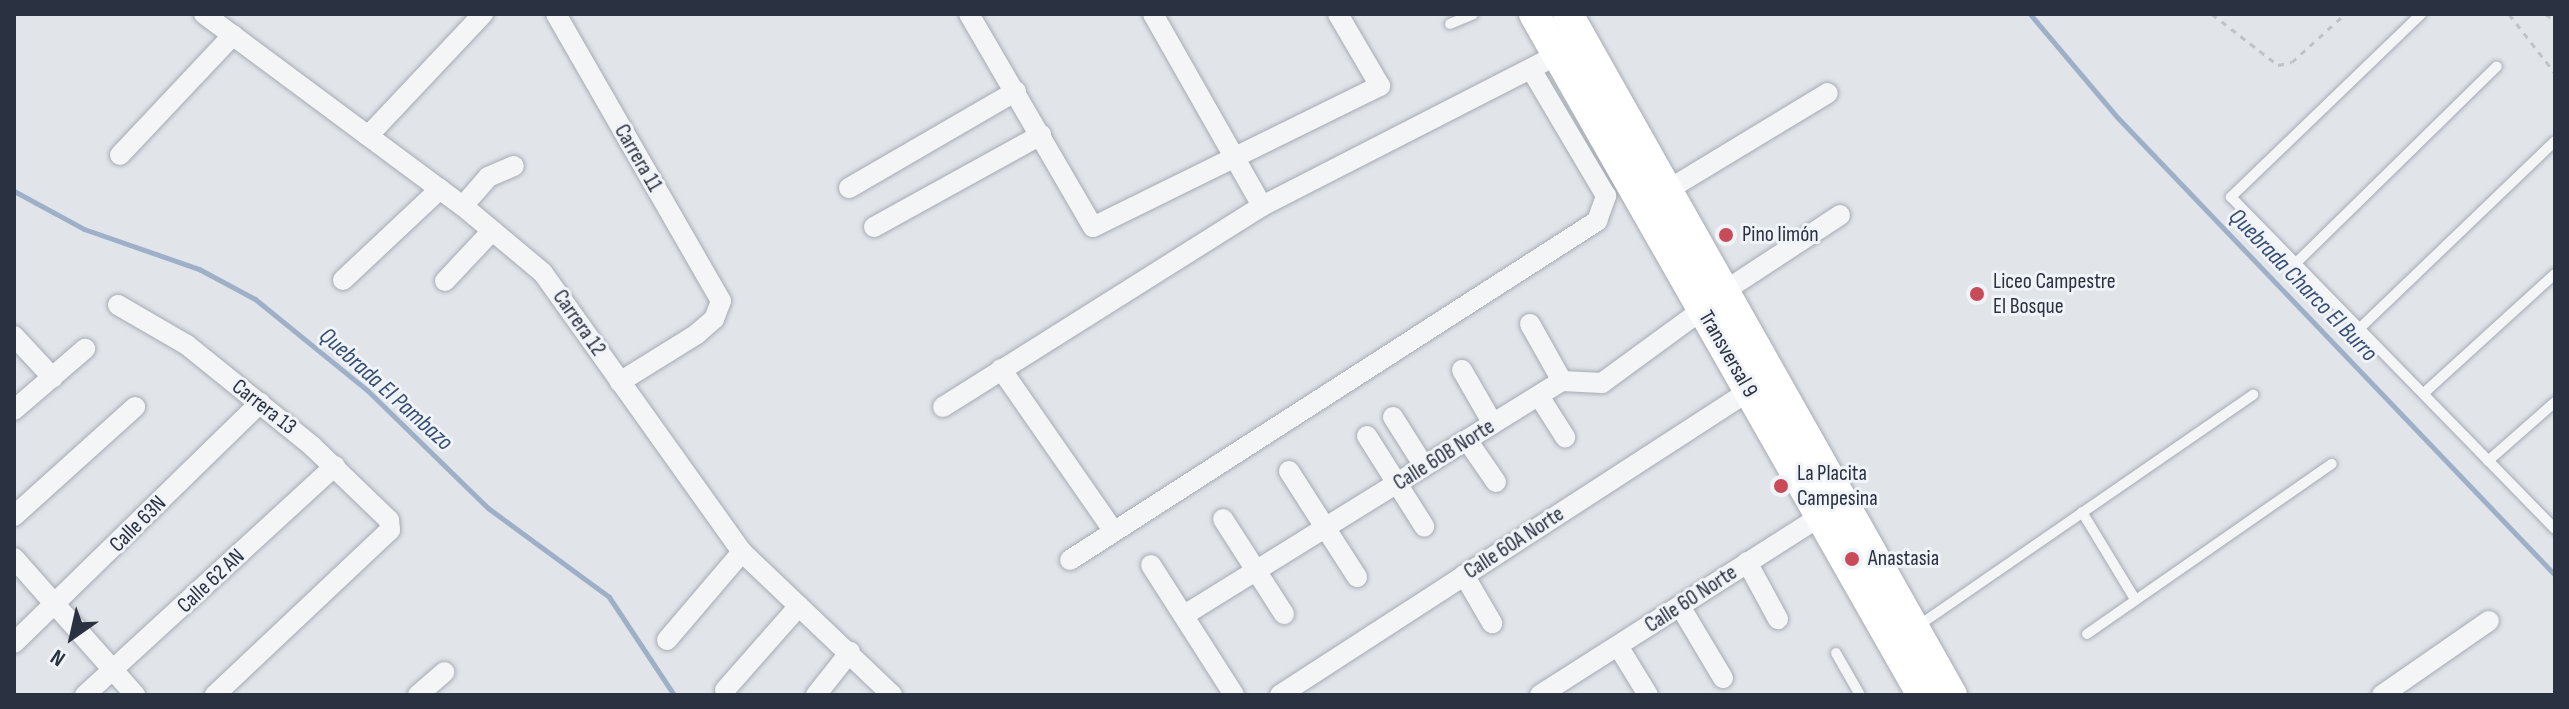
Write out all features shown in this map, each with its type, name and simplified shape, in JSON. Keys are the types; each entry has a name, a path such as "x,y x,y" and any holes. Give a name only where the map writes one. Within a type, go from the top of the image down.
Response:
{"main road":[{"name":"Transversal 9","path":"1534,14 1544,62 1713,300 1831,509 1922,695"},
{"name":"Transversal 9","path":"1568,14 1666,191 1749,391 1914,629 1952,695"}],"street":[{"name":"Carrera 12","path":"204,14 463,206 543,273 742,552 892,695"},
{"path":"368,136 483,14"},
{"name":"Carrera 11","path":"556,14 721,301 714,319 697,334 620,382"},
{"path":"969,14 1093,227 1380,86 1338,14"},
{"path":"1153,14 1262,206"},
{"path":"120,155 233,35"},
{"path":"943,407 1262,206 1544,62 1606,196 1597,221 1112,529 1070,560"},
{"path":"849,188 1016,91"},
{"path":"1666,191 1828,93"},
{"path":"874,227 1041,135"},
{"path":"463,206 488,177 514,166"},
{"path":"343,280 440,189"},
{"path":"1530,324 1562,381 1602,383 1713,300 1840,215"},
{"path":"445,281 492,231"},
{"name":"Carrera 13","path":"118,305 156,323 260,403 375,502 390,530 223,692"},
{"path":"14,336 53,378"},
{"path":"14,410 85,349"},
{"path":"1001,369 1112,529"},
{"path":"1462,370 1493,424"},
{"name":"Calle 60B Norte","path":"1186,614 1562,381"},
{"name":"Calle 60A Norte","path":"1280,695 1749,391"},
{"path":"1539,396 1565,437"},
{"name":"Calle 63N","path":"14,643 260,403"},
{"path":"14,516 135,407"},
{"path":"1393,417 1424,466"},
{"path":"1367,436 1395,485 1424,526"},
{"path":"1467,440 1496,482"},
{"name":"Calle 62 AN","path":"85,695 335,466"},
{"path":"1289,471 1357,577"},
{"name":"Calle 60 Norte","path":"1540,695 1831,509"},
{"path":"1223,519 1284,614"},
{"path":"667,640 742,552"},
{"path":"14,558 135,695"},
{"path":"1747,562 1778,619"},
{"path":"1151,565 1186,614 1234,695"},
{"path":"1464,575 1492,623"},
{"path":"725,690 799,606"},
{"path":"1680,606 1723,678"},
{"path":"2382,695 2489,621"},
{"path":"1618,646 1648,695"},
{"path":"816,695 850,652"},
{"path":"418,695 444,672"}],"lane":[{"path":"1450,24 1473,14"},
{"path":"2421,14 2231,197 2555,529"},
{"path":"2296,263 2497,66"},
{"path":"2360,328 2554,142"},
{"path":"2424,393 2555,274"},
{"path":"1914,629 2253,395"},
{"path":"2488,461 2555,402"},
{"path":"2087,634 2332,464"},
{"path":"2082,512 2135,599"},
{"path":"1836,653 1860,695"}],"path":[{"path":"2212,14 2278,65 2292,62 2345,14"},
{"path":"2509,14 2555,73"},
{"path":"2545,14 2555,20"}],"waterway":[{"name":"Quebrada Charco El Burro","path":"2030,14 2118,118 2555,575"},
{"name":"Quebrada El Pambazo","path":"14,191 84,229 199,269 255,299 367,390 488,508 609,597 674,695"}],"place":[{"name":"Pino limón","path":"1726,235"},
{"name":"Liceo Campestre El Bosque","path":"1977,294"},
{"name":"La Placita Campesina","path":"1781,486"},
{"name":"Anastasia","path":"1852,559"}]}
